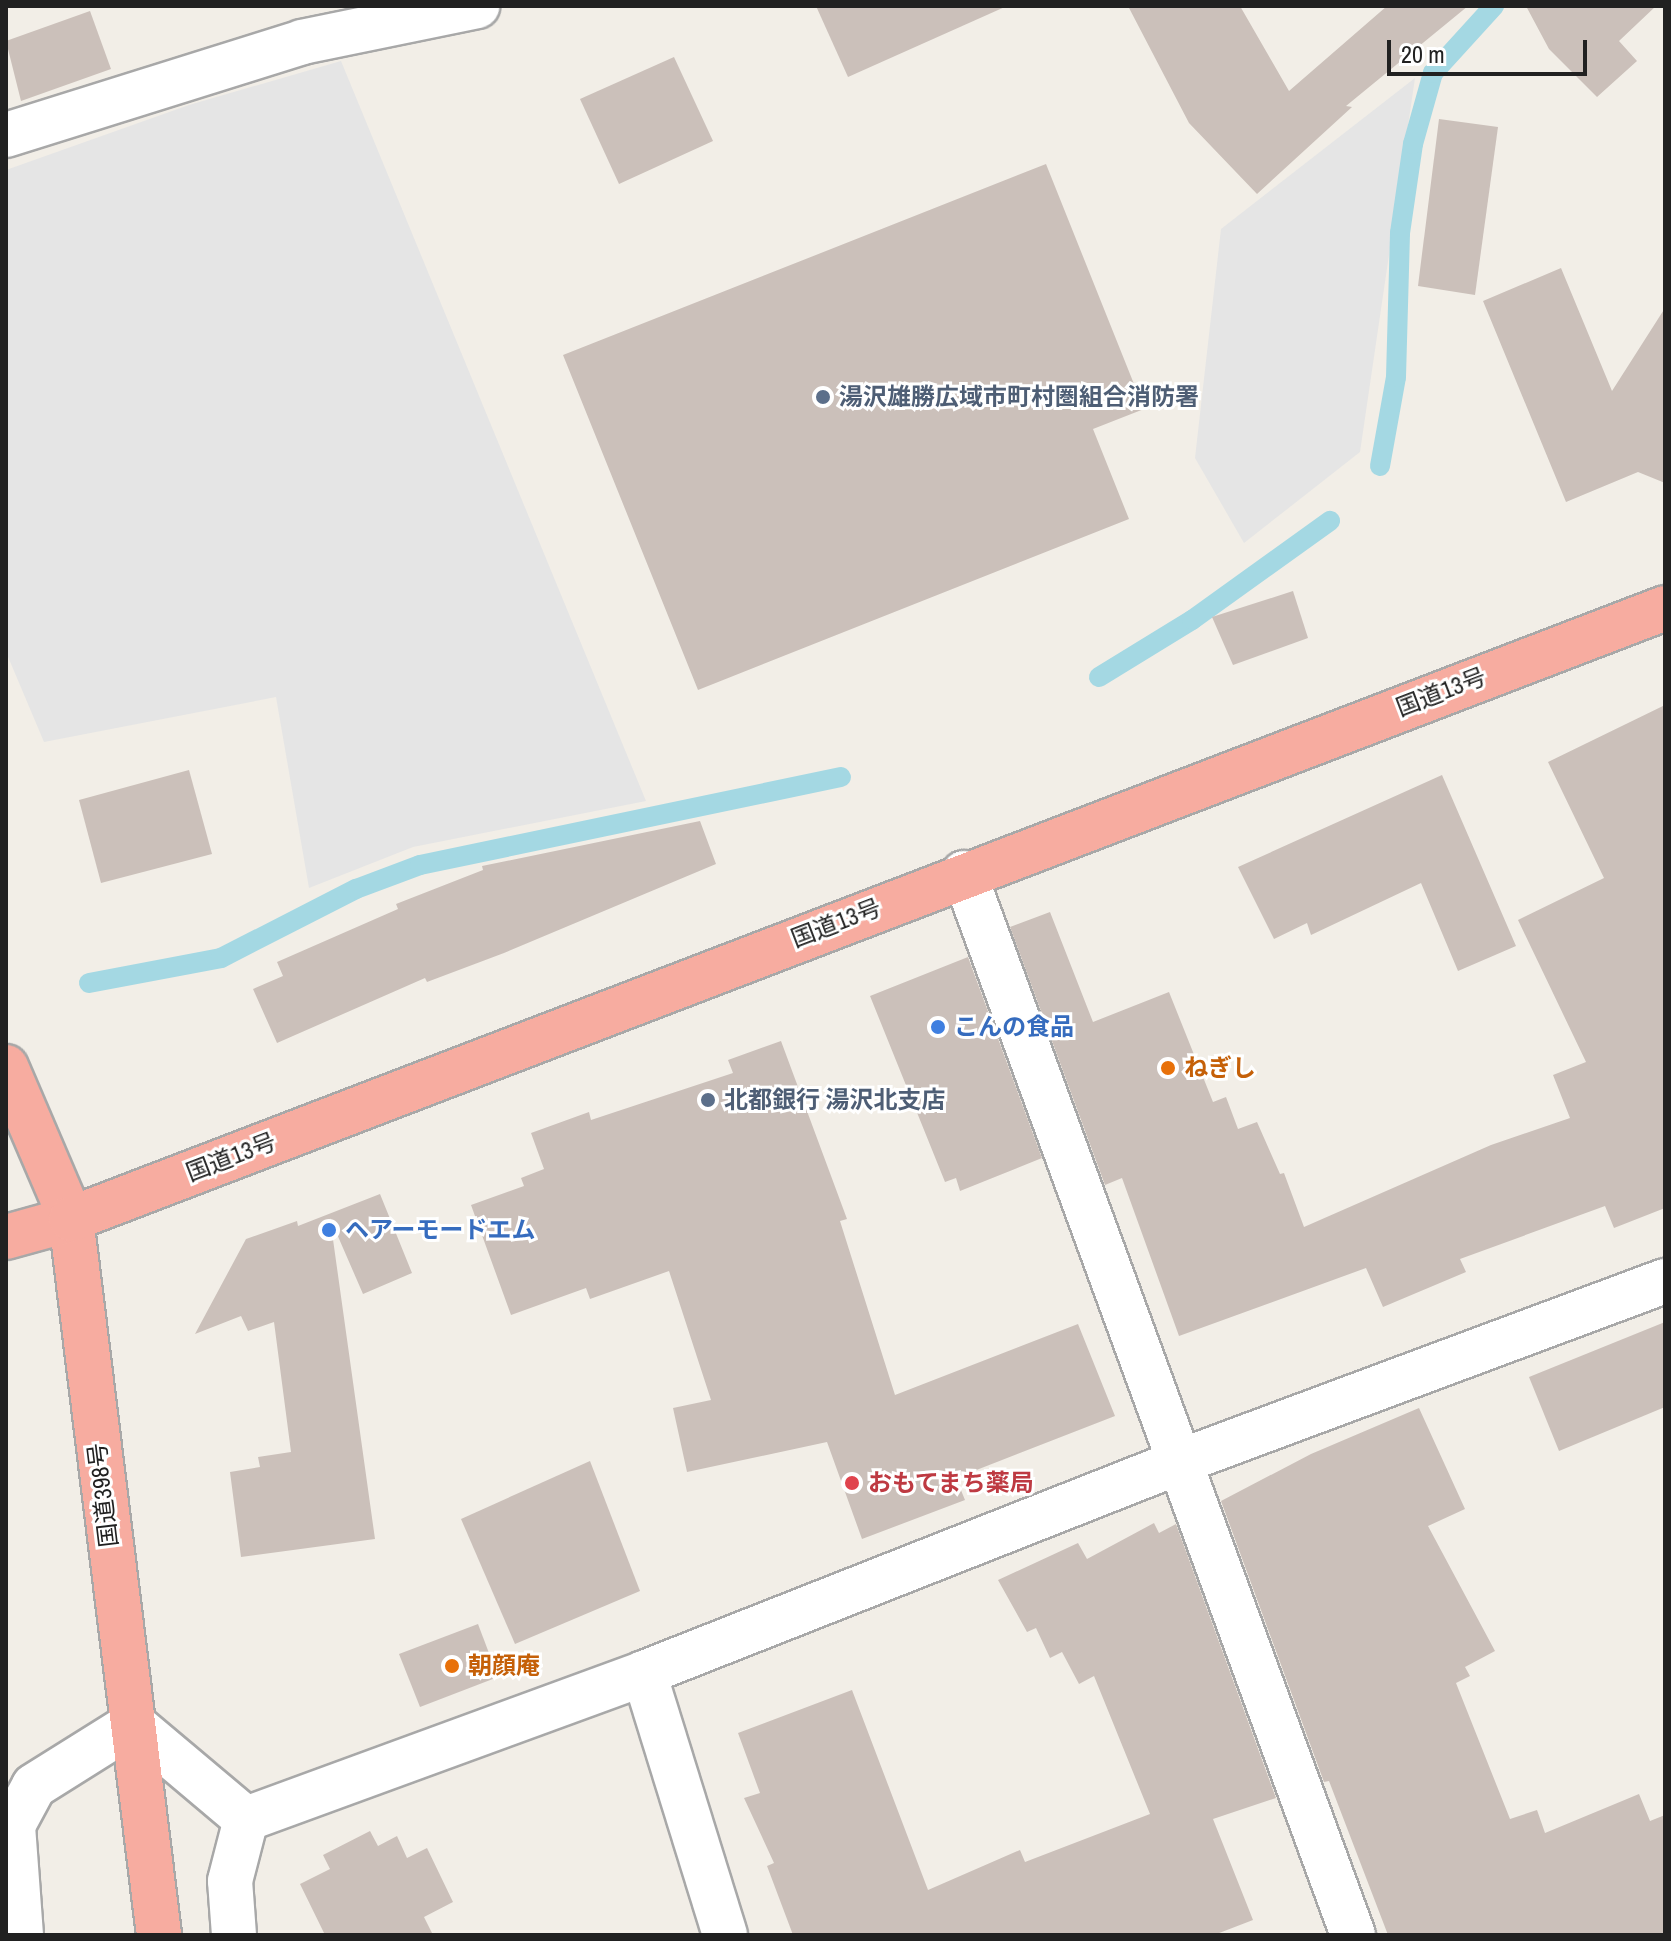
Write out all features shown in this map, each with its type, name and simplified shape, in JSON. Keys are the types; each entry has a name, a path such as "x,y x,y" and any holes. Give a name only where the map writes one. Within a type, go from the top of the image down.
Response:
{"highway":[{"name":"国道13号","path":"6,1237 71,1219 964,873 1665,608"},
{"name":"国道398号","path":"6,1067 71,1219 159,1935"}],"street":[{"path":"6,135 302,42 477,6"},
{"path":"964,873 1353,1935"},
{"path":"246,1819 644,1673 1179,1462 1665,1281"},
{"path":"644,1673 725,1935"},
{"path":"21,1935 13,1825 34,1786 133,1724 246,1819"},
{"path":"234,1935 230,1881 246,1819"}],"shaded area":[{"path":"341,61 646,801 413,847 309,888 276,697 44,742 6,652 6,170 189,105"},
{"path":"1415,78 1360,452 1244,543 1195,458 1221,229"}],"building":[{"path":"816,6 1007,6 848,77"},
{"path":"1128,6 1240,6 1289,91 1387,6 1468,6 1346,106 1352,107 1257,194 1189,123"},
{"path":"1526,6 1656,6 1619,41 1637,61 1597,97 1549,49"},
{"path":"90,11 111,69 21,101 6,41"},
{"path":"674,57 713,141 619,184 580,99"},
{"path":"1439,119 1498,127 1475,295 1418,286"},
{"path":"1046,164 1144,409 1093,429 1129,519 698,690 563,355"},
{"path":"1561,268 1612,391 1665,308 1665,483 1638,472 1566,502 1483,301"},
{"path":"1293,591 1308,638 1233,665 1212,617"},
{"path":"1665,705 1665,1208 1614,1228 1605,1206 1460,1259 1466,1272 1383,1307 1366,1268 1179,1336 1122,1178 1105,1185 1010,927 1050,912 1093,1022 1169,992 1213,1102 1226,1097 1238,1129 1257,1122 1280,1174 1284,1173 1304,1227 1491,1145 1570,1118 1553,1075 1586,1062 1518,920 1604,878 1548,762"},
{"path":"189,770 212,854 101,883 79,800"},
{"path":"1442,775 1516,946 1458,971 1421,883 1311,935 1307,923 1274,939 1238,867"},
{"path":"700,821 716,864 504,953 427,982 425,978 277,1043 253,989 283,976 277,962 398,909 396,904 483,870 482,866"},
{"path":"968,957 1042,1158 960,1191 956,1178 945,1182 870,996"},
{"path":"781,1041 847,1219 840,1221 895,1395 1078,1324 1115,1416 956,1478 965,1500 862,1539 827,1442 687,1472 673,1408 711,1400 669,1271 590,1299 586,1288 511,1315 471,1205 524,1186 521,1178 544,1169 531,1133 589,1112 591,1120 733,1073 728,1060"},
{"path":"380,1194 412,1273 363,1294 330,1218 375,1539 241,1557 230,1472 260,1467 258,1457 291,1452 274,1322 248,1331 241,1316 195,1334 246,1239 297,1221 298,1226"},
{"path":"1665,1322 1665,1407 1559,1451 1529,1377"},
{"path":"1419,1408 1465,1509 1428,1526 1495,1651 1465,1667 1470,1676 1456,1683 1510,1819 1537,1810 1545,1833 1639,1794 1650,1821 1665,1815 1665,1935 1388,1935 1329,1781 1324,1782 1221,1501 1311,1454"},
{"path":"590,1461 640,1591 515,1644 461,1519"},
{"path":"1154,1523 1159,1533 1176,1524 1276,1798 1213,1819 1253,1920 1214,1935 793,1935 767,1866 774,1863 744,1798 760,1793 738,1733 852,1690 928,1890 1020,1850 1025,1862 1150,1814 1094,1676 1079,1684 1062,1652 1050,1658 1036,1628 1027,1632 998,1580 1078,1543 1087,1559"},
{"path":"478,1624 498,1677 420,1707 399,1654"},
{"path":"370,1831 378,1846 397,1836 407,1858 427,1848 453,1902 424,1917 433,1935 325,1935 300,1884 330,1869 323,1855"}],"waterway":[{"path":"1380,466 1396,377 1400,233 1413,144 1433,73 1494,6"},
{"path":"1099,677 1192,620 1330,521"},
{"path":"89,983 221,958 356,889 420,865 841,777"}],"place":[{"name":"湯沢雄勝広域市町村圏組合消防署","path":"823,397"},
{"name":"こんの食品","path":"938,1027"},
{"name":"ねぎし","path":"1168,1068"},
{"name":"北都銀行 湯沢北支店","path":"708,1100"},
{"name":"ヘアーモードエム","path":"329,1230"},
{"name":"おもてまち薬局","path":"852,1483"},
{"name":"朝顔庵","path":"452,1666"}]}
